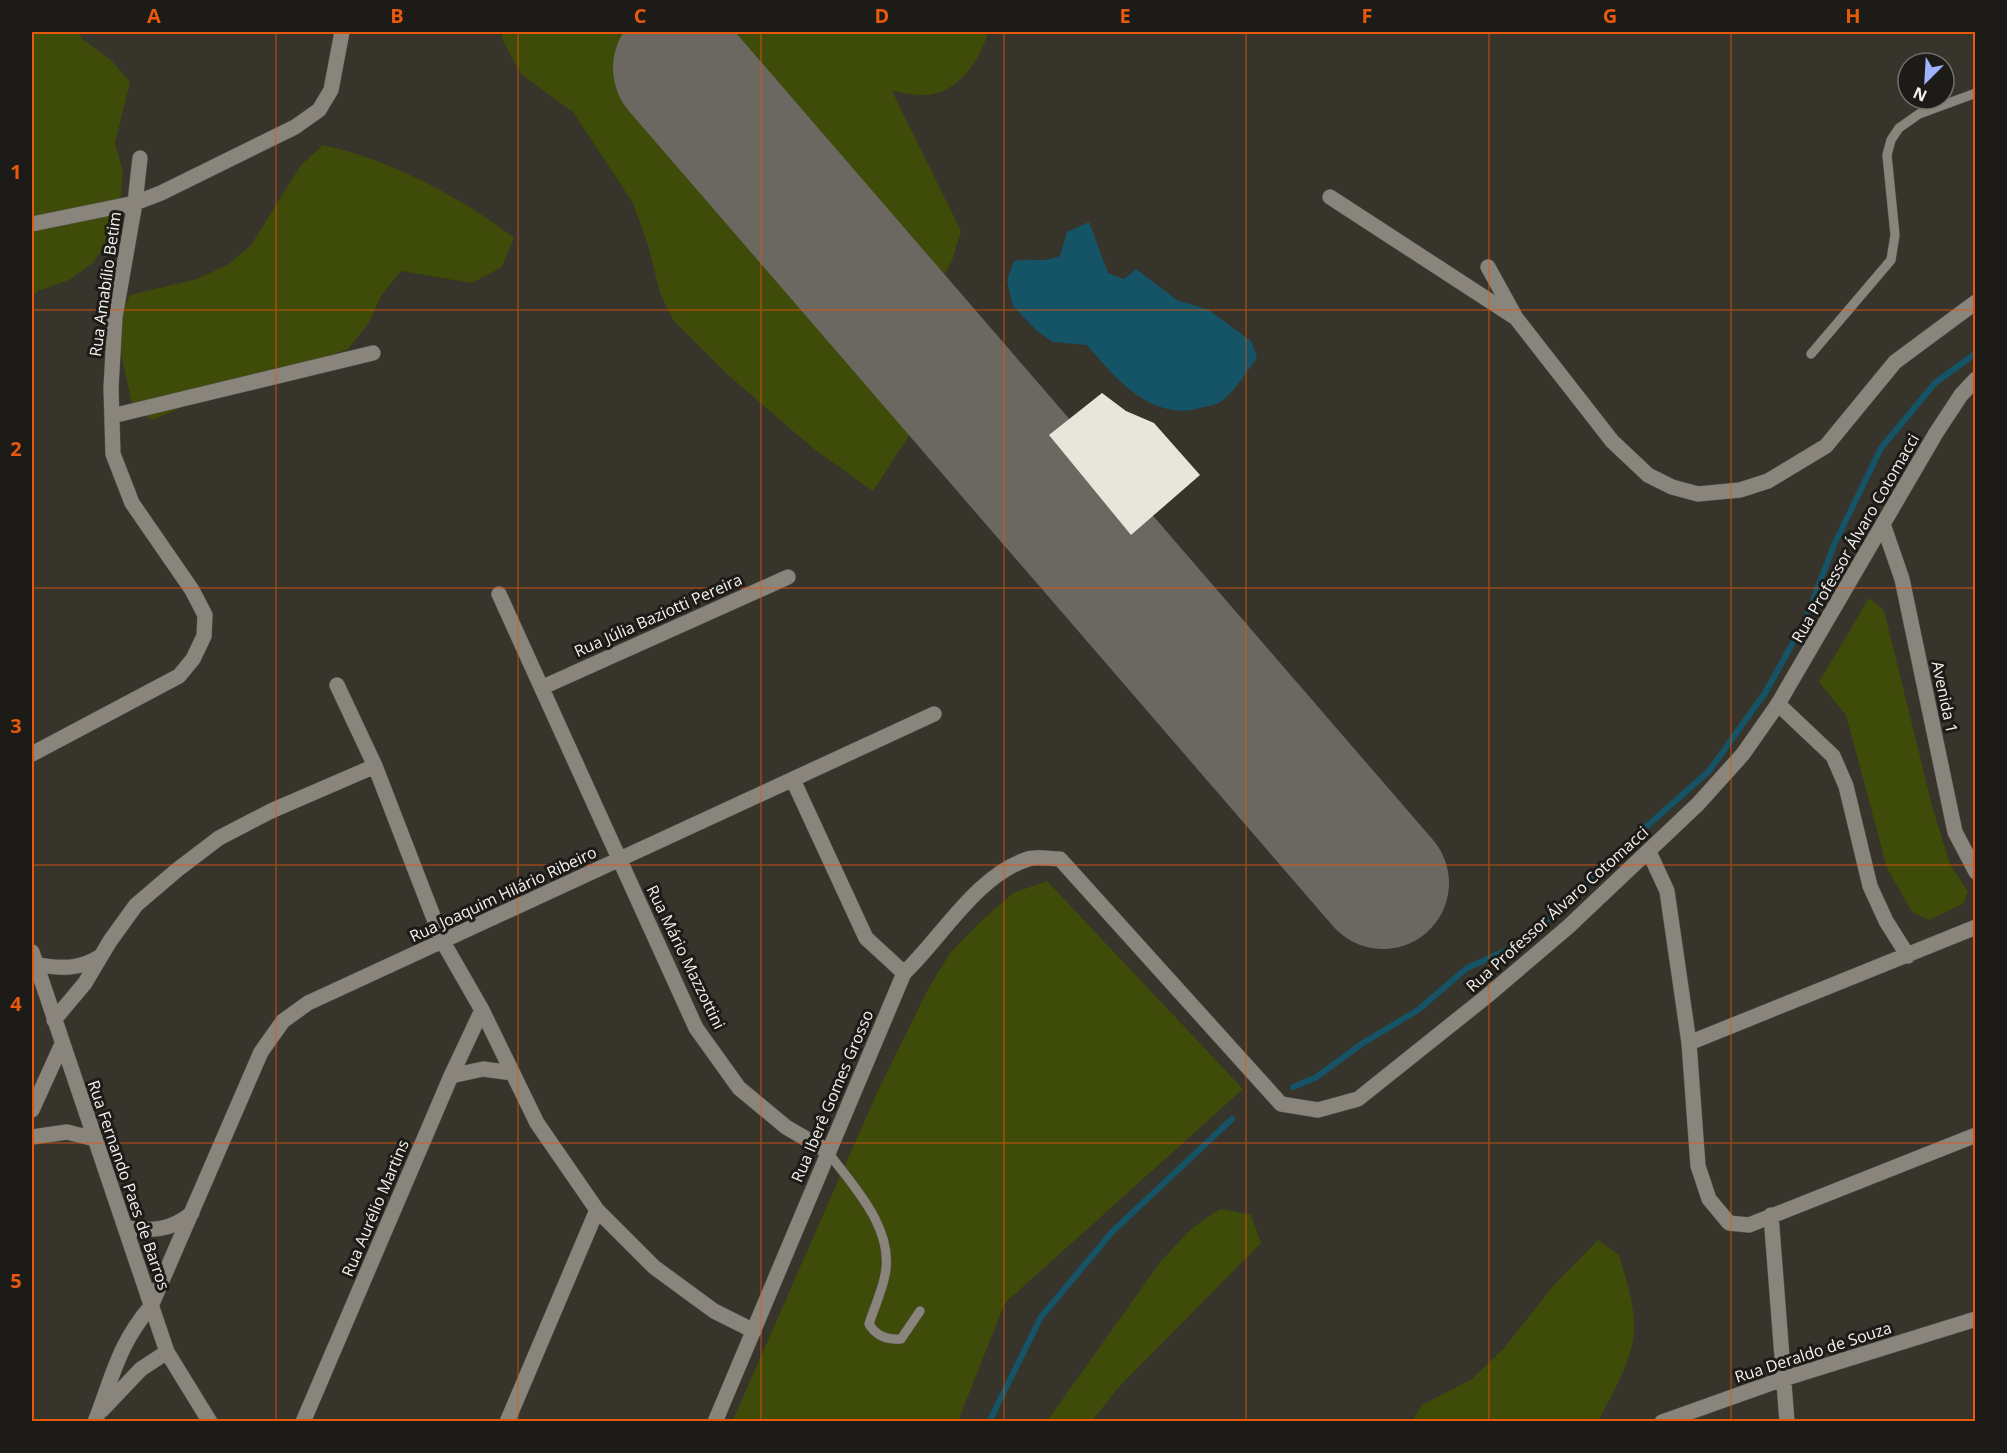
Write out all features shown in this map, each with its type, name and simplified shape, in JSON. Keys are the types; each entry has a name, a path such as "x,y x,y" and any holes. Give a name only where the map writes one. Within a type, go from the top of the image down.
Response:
{"street":[{"name":"Rua Amabílio Betim","path":"32,754 179,676 193,659 204,636 205,615 192,590 132,503 113,453 115,317 135,202 161,193 295,127 319,110 330,90 342,32"},
{"path":"32,224 135,202 140,158"},
{"path":"1330,197 1516,318"},
{"path":"1488,267 1516,318 1611,441 1648,475 1672,487 1698,494 1740,490 1768,481 1826,446 1895,362 1976,302"},
{"path":"112,416 373,353"},
{"name":"Rua Professor Álvaro Cotomacci","path":"1060,859 1281,1104 1318,1110 1358,1099 1487,996 1649,852 1743,754 1778,704 1884,527 1936,433 1961,395 1976,379"},
{"name":"Avenida 1","path":"1884,527 1902,579 1955,832 1976,872"},
{"name":"Rua Júlia Baziotti Pereira","path":"543,687 788,577"},
{"name":"Rua Mário Mazzottini","path":"499,594 696,1028 739,1088 786,1127 827,1151"},
{"path":"337,685 375,766 443,942 482,1010 537,1123 597,1210 654,1267 714,1311 754,1330"},
{"path":"1778,704 1814,735 1833,756 1846,786 1870,886 1908,956"},
{"name":"Rua Joaquim Hilário Ribeiro","path":"97,1418 119,1352 133,1327 151,1306 261,1052 283,1022 308,1003 934,714"},
{"path":"54,1020 86,983 136,905 219,838 271,811 375,766"},
{"path":"793,780 866,938 904,973"},
{"path":"1649,852 1667,891 1689,1043 1698,1166 1709,1199 1729,1223 1749,1225 1976,1135"},
{"name":"Rua Iberê Gomes Grosso","path":"715,1422 827,1151 904,973 947,922 993,879 1029,858 1060,859"},
{"path":"1689,1043 1976,927"},
{"path":"33,958 70,968 87,965 103,954"},
{"name":"Rua Fernando Paes de Barros","path":"33,958 167,1352 210,1422"},
{"name":"Rua Aurélio Martins","path":"303,1422 451,1076 482,1010"},
{"path":"32,1110 62,1044"},
{"path":"451,1076 483,1069 513,1073"},
{"path":"32,1137 68,1132 95,1139"},
{"path":"507,1422 597,1210"},
{"path":"125,1228 162,1230 182,1221 192,1213"},
{"path":"1771,1215 1787,1422"},
{"name":"Rua Deraldo de Souza","path":"1662,1422 1783,1379 1976,1319"},
{"name":"Rua Joaquim Hilário Ribeiro","path":"97,1418 141,1369 167,1352"}],"lane":[{"path":"1811,354 1891,260 1894,235 1887,155 1891,141 1899,128 1919,114 1976,93"},
{"name":"Rua Mário Mazzottini","path":"827,1151 874,1216 885,1243 886,1273 869,1324 874,1332 891,1340 901,1339 920,1311"}],"green space":[{"path":"32,32 78,32 82,39 111,60 130,82 115,143 123,172 120,205 111,235 94,262 69,280 38,291 32,297"},
{"path":"501,32 988,32 979,55 964,76 955,84 933,94 917,95 892,91 961,231 952,261 936,288 909,271 889,249 871,224 848,200 813,146 775,98 749,82 691,60 669,79 688,93 866,290 884,315 925,402 912,431 873,491 814,449 728,375 673,320 660,293 648,245 633,203 573,112 522,75 503,41"},
{"path":"323,145 372,159 423,181 472,208 514,238 502,267 472,283 401,271 381,296 368,324 348,349 261,381 223,390 152,420 133,408 115,327 130,295 197,279 229,264 251,245 301,165"},
{"path":"1869,598 1884,610 1932,806 1950,864 1968,892 1963,904 1929,920 1912,912 1887,868 1846,715 1819,682"},
{"path":"1047,881 1243,1089 1005,1303 958,1421 732,1422 875,1097 928,989 950,953 978,924 1013,893"},
{"path":"1220,1209 1251,1215 1261,1243 1117,1389 1092,1421 1047,1421 1161,1261 1191,1229"},
{"path":"1598,1240 1619,1255 1630,1294 1634,1334 1625,1368 1598,1421 1412,1421 1422,1405 1472,1379 1504,1348 1553,1286"}],"water":[{"path":"1089,222 1108,273 1124,279 1136,269 1177,300 1209,310 1252,342 1257,358 1222,401 1183,411 1166,409 1151,403 1122,383 1087,345 1053,342 1037,331 1013,306 1007,280 1014,261 1047,260 1060,256 1067,232"}],"building":[{"path":"1102,393 1126,411 1154,423 1200,475 1131,535 1049,435"}],"waterway":[{"path":"1293,1087 1315,1078 1363,1043 1418,1010 1467,968 1505,951 1565,906 1637,835 1709,771 1765,693 1805,621 1834,545 1881,448 1935,383 1976,353"},
{"path":"989,1422 1041,1317 1112,1232 1232,1119"}],"runway":[{"path":"679,68 1383,883"}]}
